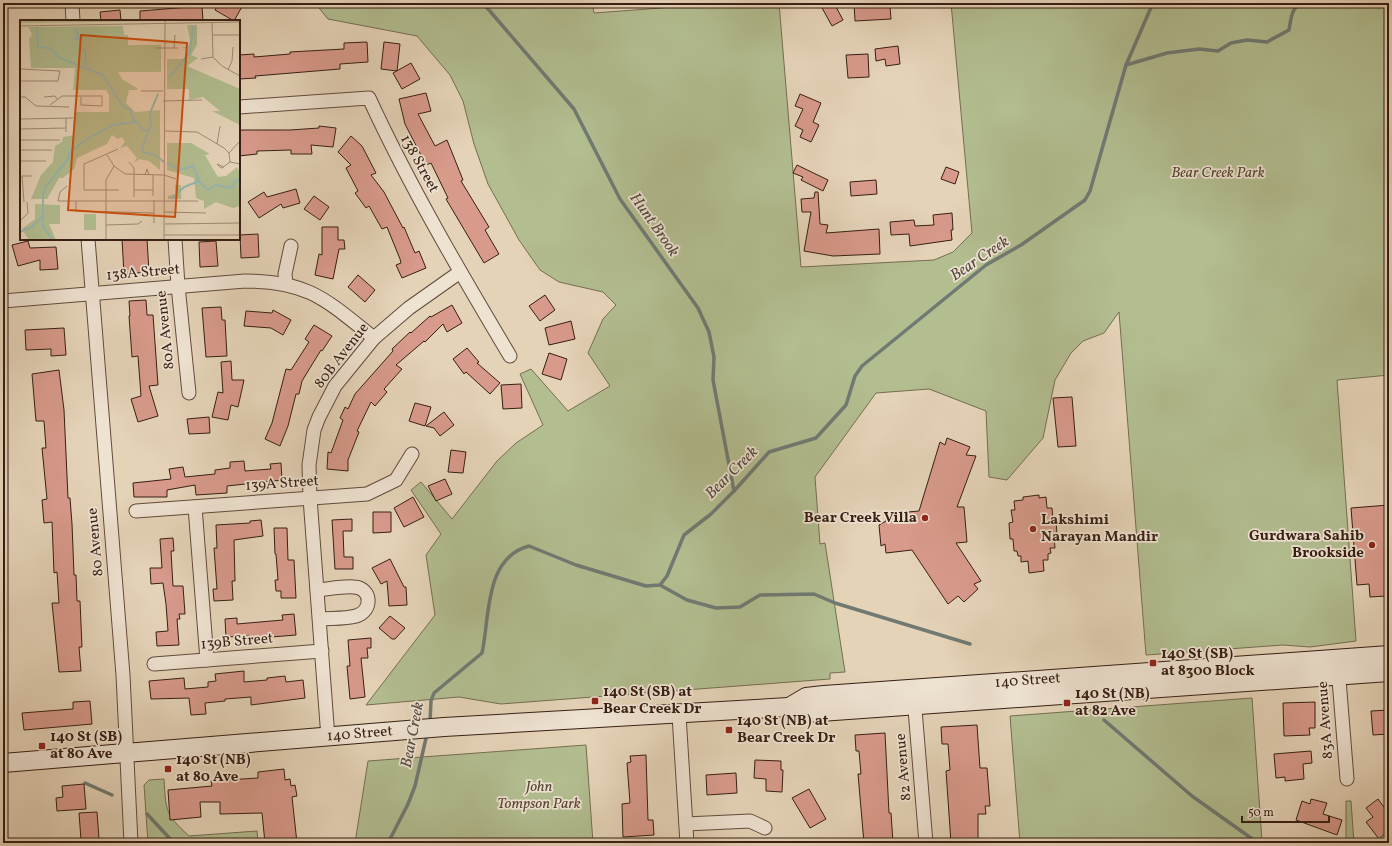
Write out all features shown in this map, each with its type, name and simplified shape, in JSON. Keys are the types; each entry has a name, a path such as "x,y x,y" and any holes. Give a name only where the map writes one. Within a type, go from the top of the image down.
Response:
{"main road":[{"name":"140 Street","path":"3,763 328,738 444,727 789,707 806,713 914,697 1338,667 1389,655"},
{"name":"140 Street","path":"1338,667 1389,672"}],"street":[{"path":"72,3 73,20"},
{"name":"138 Street","path":"240,107 369,98 387,138 460,272 510,356"},
{"name":"80 Avenue","path":"88,240 91,294 123,675 131,843"},
{"name":"80A Avenue","path":"174,240 189,393"},
{"path":"286,284 286,274 292,246"},
{"name":"80B Avenue","path":"328,738 310,498 311,446 319,417 335,386 374,338 409,308 460,272"},
{"name":"138A Street","path":"3,301 245,281 286,284 315,294 332,304 374,338"},
{"name":"139A Street","path":"136,511 367,494 396,480 412,454"},
{"path":"195,507 207,660"},
{"path":"317,590 355,587 364,591 369,598 365,612 356,616 320,619"},
{"name":"139B Street","path":"154,664 322,651"},
{"name":"83A Avenue","path":"1338,667 1347,779"},
{"name":"82 Avenue","path":"914,697 926,843"},
{"path":"679,714 687,843"},
{"path":"686,824 750,821 765,828"}],"green space":[{"name":"Bear Creek Park","path":"315,3 592,3 594,13 728,3 779,3 801,267 934,260 953,252 972,233 951,3 1389,3 1389,375 1337,380 1356,641 1310,647 1283,645 1146,655 1119,312 1104,333 1083,341 1071,353 1055,380 1043,438 1007,480 989,477 986,411 929,389 876,393 815,477 820,544 825,543 845,672 830,673 830,679 501,704 459,697 366,705 435,615 426,555 441,534 411,490 421,482 452,519 497,461 516,443 543,425 520,374 531,369 568,411 610,386 588,353 603,319 616,305 603,292 559,282 540,270 519,240 488,184 474,144 463,101 450,75 417,36 328,19"},
{"path":"1252,698 1262,841 1269,843 1020,843 1010,716"},
{"name":"John Tompson Park","path":"586,745 593,843 355,843 368,761"},
{"path":"164,779 165,798 168,811 175,822 189,836 257,831 258,843 148,843 144,785 149,780"},
{"path":"1346,801 1351,801 1354,843 1346,843"}],"building":[{"path":"219,3 244,3 235,20 215,10"},
{"path":"827,3 834,3 843,20 832,26 821,6"},
{"path":"854,3 883,3 883,7 890,7 891,19 855,21"},
{"path":"202,6 203,20 140,20 140,11"},
{"path":"120,10 121,20 101,20 100,12"},
{"path":"367,42 368,62 340,64 340,69 255,76 256,78 240,79 240,55 254,54 254,57 290,54 290,52 344,49 344,43"},
{"path":"384,42 400,44 397,71 381,69"},
{"path":"898,46 900,64 886,66 885,59 876,61 875,49"},
{"path":"868,54 869,77 848,78 846,55"},
{"path":"411,63 420,79 402,89 393,73"},
{"path":"426,93 431,111 418,114 435,146 447,140 463,180 461,181 489,227 485,230 499,254 484,263 446,199 448,198 431,163 426,165 405,124 399,99"},
{"path":"800,94 821,103 813,122 819,125 811,142 800,137 803,130 795,126 803,109 795,106"},
{"path":"319,126 336,128 333,147 311,145 312,154 291,154 291,150 257,151 257,154 240,156 240,130 290,130 319,128"},
{"path":"351,136 362,146 376,173 371,175 384,192 403,228 404,227 415,253 419,251 426,268 402,278 396,265 401,263 400,259 387,227 382,229 369,206 366,208 355,193 358,191 346,168 351,165 338,152"},
{"path":"797,165 828,180 823,191 801,180 803,177 793,173"},
{"path":"946,167 959,172 955,184 941,179"},
{"path":"876,180 877,194 851,196 850,182"},
{"path":"296,189 300,203 283,208 281,204 259,218 248,202 264,192 267,197"},
{"path":"815,192 818,192 820,224 828,225 826,233 879,229 880,254 833,256 804,251 811,212 802,212 801,199 814,198"},
{"path":"314,196 329,207 320,220 304,209"},
{"path":"952,213 952,240 910,246 909,234 891,235 890,222 914,220 915,226 934,225 933,215"},
{"path":"322,227 338,227 338,240 344,240 345,249 339,249 333,279 315,275 319,254 322,255"},
{"path":"258,234 259,257 241,258 240,235"},
{"path":"122,240 147,240 149,272 124,274"},
{"path":"28,241 30,248 56,247 58,269 40,270 40,260 18,266 12,245"},
{"path":"216,241 218,266 200,267 199,242"},
{"path":"358,275 375,290 365,302 348,287"},
{"path":"545,295 555,310 540,321 529,306"},
{"path":"146,300 147,315 153,315 158,385 149,386 158,416 138,422 131,399 141,396 138,356 132,357 129,301"},
{"path":"452,305 462,323 447,332 443,324 425,342 424,341 396,365 402,369 384,389 387,392 375,406 371,402 357,431 359,432 348,460 348,471 327,469 328,452 331,453 343,420 340,418 345,407 348,409 355,394 393,351 392,349 430,316 431,317"},
{"path":"221,307 222,320 225,320 227,356 206,357 202,308"},
{"path":"273,310 291,320 283,335 271,328 244,326 246,311 272,313"},
{"path":"571,321 575,339 549,345 545,328"},
{"path":"314,325 332,336 322,351 321,350 302,381 299,394 296,394 288,426 280,446 265,439 272,423 286,369 291,370 309,342 305,339"},
{"path":"64,328 66,355 51,356 51,349 26,350 25,330"},
{"path":"467,348 479,362 477,363 500,383 490,394 466,372 464,374 453,359"},
{"path":"549,353 567,359 561,380 542,374"},
{"path":"231,361 232,380 244,380 238,407 231,405 228,420 212,417 218,392 223,393 221,362"},
{"path":"59,370 64,410 68,498 70,498 74,575 76,575 77,601 80,601 82,647 79,647 81,671 59,672 52,603 59,603 57,572 54,573 52,522 44,523 42,500 47,499 42,448 46,448 44,421 36,421 32,374"},
{"path":"521,384 522,408 503,409 501,385"},
{"path":"1072,397 1076,446 1058,447 1053,398"},
{"path":"415,403 431,407 425,426 409,421"},
{"path":"444,412 454,425 440,436 434,428 426,426"},
{"path":"209,417 210,433 189,434 187,419"},
{"name":"Bear Creek Villa","path":"947,438 970,447 966,455 976,456 957,507 964,507 967,542 956,543 981,581 974,584 978,589 964,602 958,596 948,604 912,550 886,553 885,544 881,546 879,525 886,521 886,514 919,511 940,442 945,445"},
{"path":"451,450 466,452 463,473 448,472"},
{"path":"244,461 245,471 271,469 270,464 281,463 282,480 227,486 227,493 196,495 195,485 167,490 167,497 134,497 133,483 171,479 169,469 183,467 185,477 215,474 215,470 230,468 230,462"},
{"path":"445,479 452,494 436,501 428,486"},
{"name":"Lakshimi Narayan Mandir","path":"1039,495 1039,498 1046,497 1047,508 1052,508 1053,520 1056,519 1057,536 1054,536 1055,548 1050,548 1051,553 1048,554 1048,560 1043,560 1044,571 1029,573 1028,561 1021,562 1021,556 1018,556 1017,551 1014,551 1013,539 1010,539 1009,523 1013,522 1011,510 1015,510 1014,501 1023,500 1023,497"},
{"path":"413,497 424,517 404,527 394,508"},
{"name":"Gurdwara Sahib Brookside","path":"1389,505 1389,583 1385,583 1386,596 1370,597 1369,584 1357,585 1351,508"},
{"path":"373,512 391,512 391,532 373,533"},
{"path":"352,519 352,531 343,531 344,557 353,557 353,569 335,569 332,520"},
{"path":"261,520 263,536 234,540 235,581 232,581 233,600 214,601 213,589 217,589 214,548 217,548 216,525 250,523 250,521"},
{"path":"274,528 287,528 288,560 294,560 296,598 281,598 281,591 276,591 275,580 278,580"},
{"path":"173,538 174,551 171,551 173,586 183,586 185,614 179,614 180,619 177,619 179,645 157,646 156,632 168,631 166,604 163,583 151,584 150,568 162,568 160,539"},
{"path":"390,559 404,587 406,587 407,605 389,606 387,581 381,584 372,568"},
{"path":"294,614 296,635 259,638 259,640 251,641 250,636 226,637 225,619 237,618 237,624 283,620 282,615"},
{"path":"390,616 405,628 395,639 392,639 379,628"},
{"path":"371,638 371,648 367,648 368,658 361,658 365,697 350,699 347,666 350,666 348,640"},
{"path":"244,671 244,682 267,680 267,678 285,676 286,682 303,680 305,698 251,705 251,697 225,699 225,701 205,703 206,714 191,715 189,698 151,699 149,681 184,678 185,689 208,687 208,682 216,681 215,674"},
{"path":"90,701 92,724 24,730 22,713 73,709 73,702"},
{"path":"1315,702 1315,728 1309,728 1310,735 1284,736 1283,703"},
{"path":"1389,710 1389,734 1373,735 1371,711"},
{"path":"977,725 980,768 987,768 990,806 985,806 986,814 978,814 978,843 951,843 946,771 950,770 948,744 942,744 941,727"},
{"path":"885,733 889,813 891,813 893,843 864,843 858,774 861,774 859,751 856,751 855,735"},
{"path":"1311,751 1312,763 1303,764 1304,779 1285,781 1285,777 1276,778 1274,754"},
{"path":"646,755 648,820 653,820 654,835 623,837 622,804 630,803 627,763 631,762 630,756"},
{"path":"755,760 781,761 781,770 783,770 782,792 766,791 766,779 754,778"},
{"path":"284,769 285,780 290,779 291,786 295,785 297,796 292,797 297,843 265,843 262,813 220,814 220,802 200,802 201,817 170,820 168,790 212,786 211,781 258,778 258,772"},
{"path":"736,773 737,793 707,795 706,775"},
{"path":"84,784 86,809 57,811 56,798 63,797 62,786"},
{"path":"809,789 826,819 810,828 792,798"},
{"path":"1311,799 1327,803 1323,814 1342,820 1337,835 1296,820 1302,801 1310,804"},
{"path":"1378,799 1389,814 1389,830 1379,839 1366,822 1373,817 1366,808"},
{"path":"97,812 99,839 81,840 79,813"}],"waterway":[{"name":"Hunt Brook","path":"483,3 574,109 620,199 698,308 709,332 714,357 713,380 734,491"},
{"name":"Bear Creek","path":"430,722 431,701 434,693 482,653 489,606 496,576 504,563 514,553 529,546 576,565 646,586 660,585 667,576 684,535 711,514 769,452 816,438 846,405 855,376 862,366 986,265 1021,245 1085,200 1090,191 1126,65 1153,3"},
{"path":"1126,65 1167,53 1199,49 1218,51 1231,43 1247,40 1267,42 1289,30 1293,11 1301,3"},
{"path":"1338,3 1353,3"},
{"path":"660,585 687,600 716,608 740,607 760,595 814,594 835,603 970,644"},
{"path":"1104,720 1192,796 1258,843"},
{"name":"Bear Creek","path":"388,843 408,804 415,786 427,734"},
{"path":"85,783 112,795"},
{"path":"147,814 174,843"}],"place":[{"name":"Bear Creek Villa","path":"925,518"},
{"name":"Lakshimi Narayan Mandir","path":"1033,529"},
{"name":"Gurdwara Sahib Brookside","path":"1372,545"},
{"name":"140 St (SB) at 8300 Block","path":"1153,663"},
{"name":"140 St (SB) at Bear Creek Dr","path":"595,701"},
{"name":"140 St (NB) at 82 Ave","path":"1067,703"},
{"name":"140 St (NB) at Bear Creek Dr","path":"729,730"},
{"name":"140 St (SB) at 80 Ave","path":"42,746"},
{"name":"140 St (NB) at 80 Ave","path":"168,769"}]}
